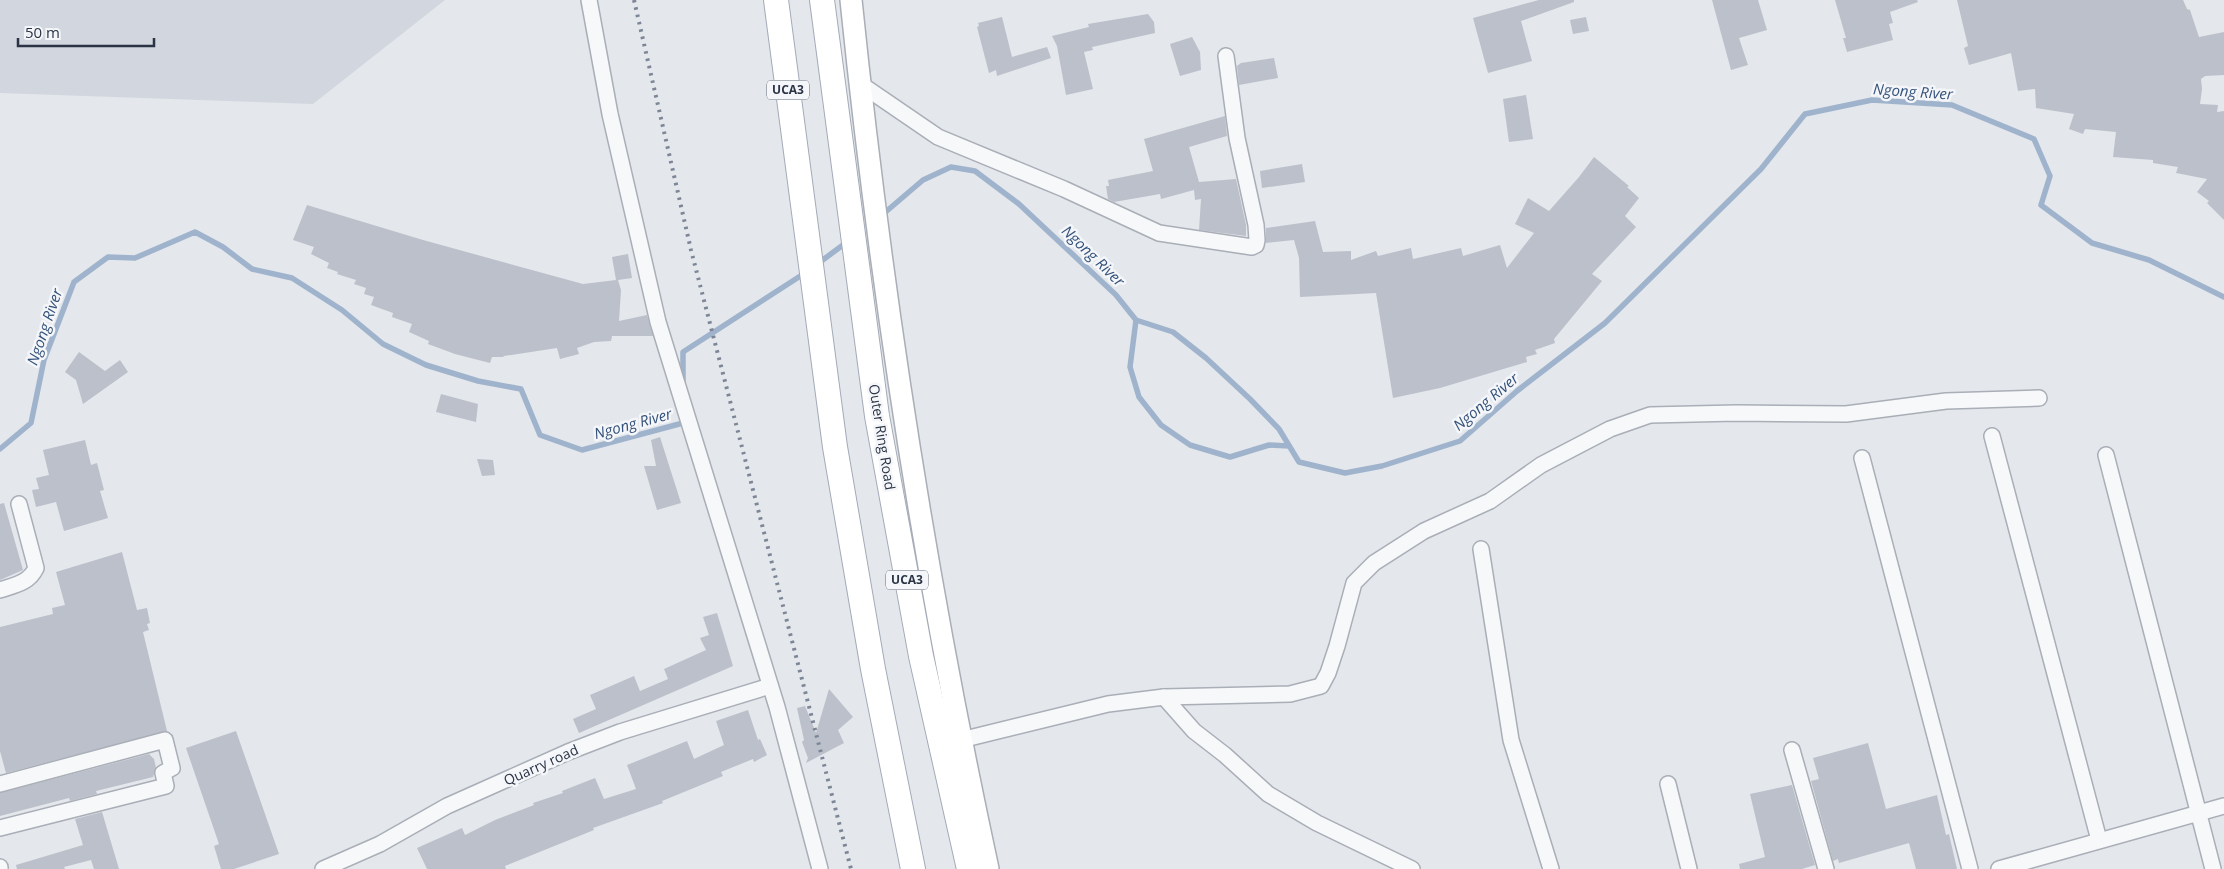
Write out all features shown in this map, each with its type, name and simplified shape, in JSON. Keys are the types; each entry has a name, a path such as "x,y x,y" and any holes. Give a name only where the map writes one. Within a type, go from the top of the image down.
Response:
{"main road":[{"name":"Outer Ring Road","path":"822,0 877,416 890,493 921,656 969,869"},
{"name":"UCA3","path":"851,0 864,128 910,455 935,607 988,869"},
{"name":"UCA3","path":"774,2 835,448 873,669 913,869"},
{"path":"890,493 910,455"}],"street":[{"path":"589,0 610,114 643,266 680,396 778,707 820,869"},
{"path":"859,83 938,138 1064,189 1159,233 1252,247 1256,245 1258,240 1255,217 1237,138 1226,56"},
{"path":"961,740 1108,704 1164,697 1290,694 1321,686 1328,673 1337,646 1354,583 1374,563 1424,531 1490,501 1541,465 1610,429 1650,416 1736,413 1846,414 1946,401 2039,398"},
{"path":"1992,436 2099,840"},
{"path":"2106,455 2213,869"},
{"path":"1862,458 1970,869"},
{"path":"0,590 31,577 36,568 19,504"},
{"path":"1481,549 1511,740 1551,869"},
{"name":"Quarry road","path":"322,869 380,844 447,806 568,752 620,732 770,686"},
{"path":"1164,697 1194,731 1268,794 1317,823 1412,869"},
{"path":"0,784 165,740 172,768 163,773 166,786 0,828"},
{"path":"1792,750 1826,869"},
{"path":"1668,784 1689,869"},
{"path":"1999,869 2224,806"}],"shaded area":[{"path":"0,0 445,0 313,104 0,93"}],"building":[{"path":"1539,0 1574,0 1574,2 1521,21 1532,61 1488,73 1473,18"},
{"path":"1712,0 1758,0 1767,30 1739,38 1748,65 1731,70"},
{"path":"1835,0 1917,0 1918,2 1890,12 1893,23 1889,24 1893,40 1847,52 1843,38 1846,38"},
{"path":"1957,0 2183,0 2187,9 2190,10 2199,37 2224,32 2224,75 2205,76 2201,79 2200,104 2218,105 2217,112 2224,111 2224,220 2207,203 2209,201 2197,192 2207,179 2176,173 2178,167 2153,163 2153,160 2113,157 2116,132 2085,129 2083,134 2069,129 2074,114 2036,108 2035,89 2018,91 2011,53 1969,65 1964,48 1968,46"},
{"path":"1148,14 1154,22 1155,33 1092,47 1093,50 1084,52 1093,89 1066,95 1057,46 1052,36 1089,27 1088,24"},
{"path":"1002,17 1012,57 1047,47 1051,58 997,76 996,70 989,73 977,27 979,26 978,23"},
{"path":"1586,17 1589,31 1573,34 1570,20"},
{"path":"1192,37 1200,52 1201,70 1180,76 1170,44"},
{"path":"1274,58 1278,78 1239,85 1237,66 1241,63"},
{"path":"1526,95 1533,139 1509,142 1503,99"},
{"path":"1225,116 1227,136 1189,147 1199,182 1236,179 1246,225 1246,236 1199,230 1201,199 1195,200 1194,190 1161,199 1160,194 1114,202 1108,199 1106,186 1109,186 1108,180 1153,171 1144,139"},
{"path":"1594,157 1629,186 1627,187 1639,198 1625,216 1636,227 1592,274 1602,281 1554,339 1555,343 1535,350 1537,354 1526,357 1527,362 1440,388 1393,398 1376,293 1300,297 1299,258 1294,240 1266,243 1266,228 1315,221 1323,252 1351,251 1351,260 1376,251 1378,256 1411,248 1413,259 1461,248 1463,256 1500,245 1507,268 1534,233 1515,224 1528,198 1549,211"},
{"path":"1302,164 1305,182 1262,188 1260,171"},
{"path":"307,205 423,240 583,284 616,280 612,257 628,254 632,278 618,280 621,290 619,321 647,315 653,336 612,336 611,341 594,342 577,348 579,354 560,359 557,348 503,357 492,357 490,363 455,354 428,344 429,341 409,332 412,324 392,317 393,313 371,305 374,297 364,294 366,288 354,284 356,280 337,274 338,272 327,268 329,263 311,254 314,247 293,240"},
{"path":"79,352 105,371 120,360 128,372 83,404 76,380 65,372"},
{"path":"441,394 478,404 476,422 436,412"},
{"path":"660,437 681,503 657,510 644,466 656,466 651,440"},
{"path":"85,440 91,465 97,463 104,490 100,491 108,518 64,531 56,502 36,507 32,490 39,489 36,478 49,475 43,450"},
{"path":"477,459 493,460 495,475 482,476"},
{"path":"4,503 23,570 0,580 0,504"},
{"path":"122,552 137,610 147,608 150,623 147,624 149,630 143,632 167,731 6,773 0,751 0,627 53,614 52,608 65,605 56,572"},
{"path":"717,613 733,666 579,733 573,719 596,709 590,695 634,676 640,691 668,679 664,669 706,650 700,638 709,635 703,617"},
{"path":"829,689 853,717 838,730 844,743 806,763 808,758 802,742 804,740 797,708 805,706 816,733"},
{"path":"748,710 758,740 760,739 767,755 754,762 753,759 721,772 723,776 662,801 663,803 593,828 594,830 505,866 506,869 427,869 417,848 462,828 465,835 495,820 534,805 533,803 563,793 562,791 595,778 604,799 636,789 627,765 687,741 694,759 724,745 716,721"},
{"path":"236,731 279,854 234,869 221,869 214,846 219,844 186,748"},
{"path":"1868,743 1886,809 1937,795 1946,835 1949,834 1957,869 1916,869 1909,843 1839,863 1838,859 1833,861 1811,781 1819,779 1813,758"},
{"path":"149,754 154,759 156,768 153,777 96,791 97,794 70,801 69,798 0,816 0,793"},
{"path":"1792,785 1815,865 1802,869 1740,869 1739,864 1765,857 1750,794"},
{"path":"102,812 119,869 94,869 91,860 64,867 65,869 17,869 16,865 83,845 75,819"}],"waterway":[{"name":"Ngong River","path":"882,215 923,180 951,167 975,171 1019,204 1116,295 1136,320 1173,332 1206,358 1279,429 1299,462 1345,473 1382,466 1460,441 1517,391 1605,323 1761,169 1805,114 1872,100 1952,105 2034,139 2050,176 2041,205 2092,243 2149,260 2224,297"},
{"name":"Ngong River","path":"0,449 31,423 44,360 74,282 108,257 135,258 195,232 223,247 252,269 292,278 342,310 383,344 426,365 478,381 521,389 540,435 582,450 683,423 683,419"},
{"name":"Ngong River","path":"816,265 847,242"},
{"name":"Ngong River","path":"683,382 683,352 805,273"},
{"path":"1136,320 1130,367 1139,397 1161,425 1190,445 1230,457 1269,445 1289,446"}],"railway":[{"path":"634,0 691,250 851,869"}]}
